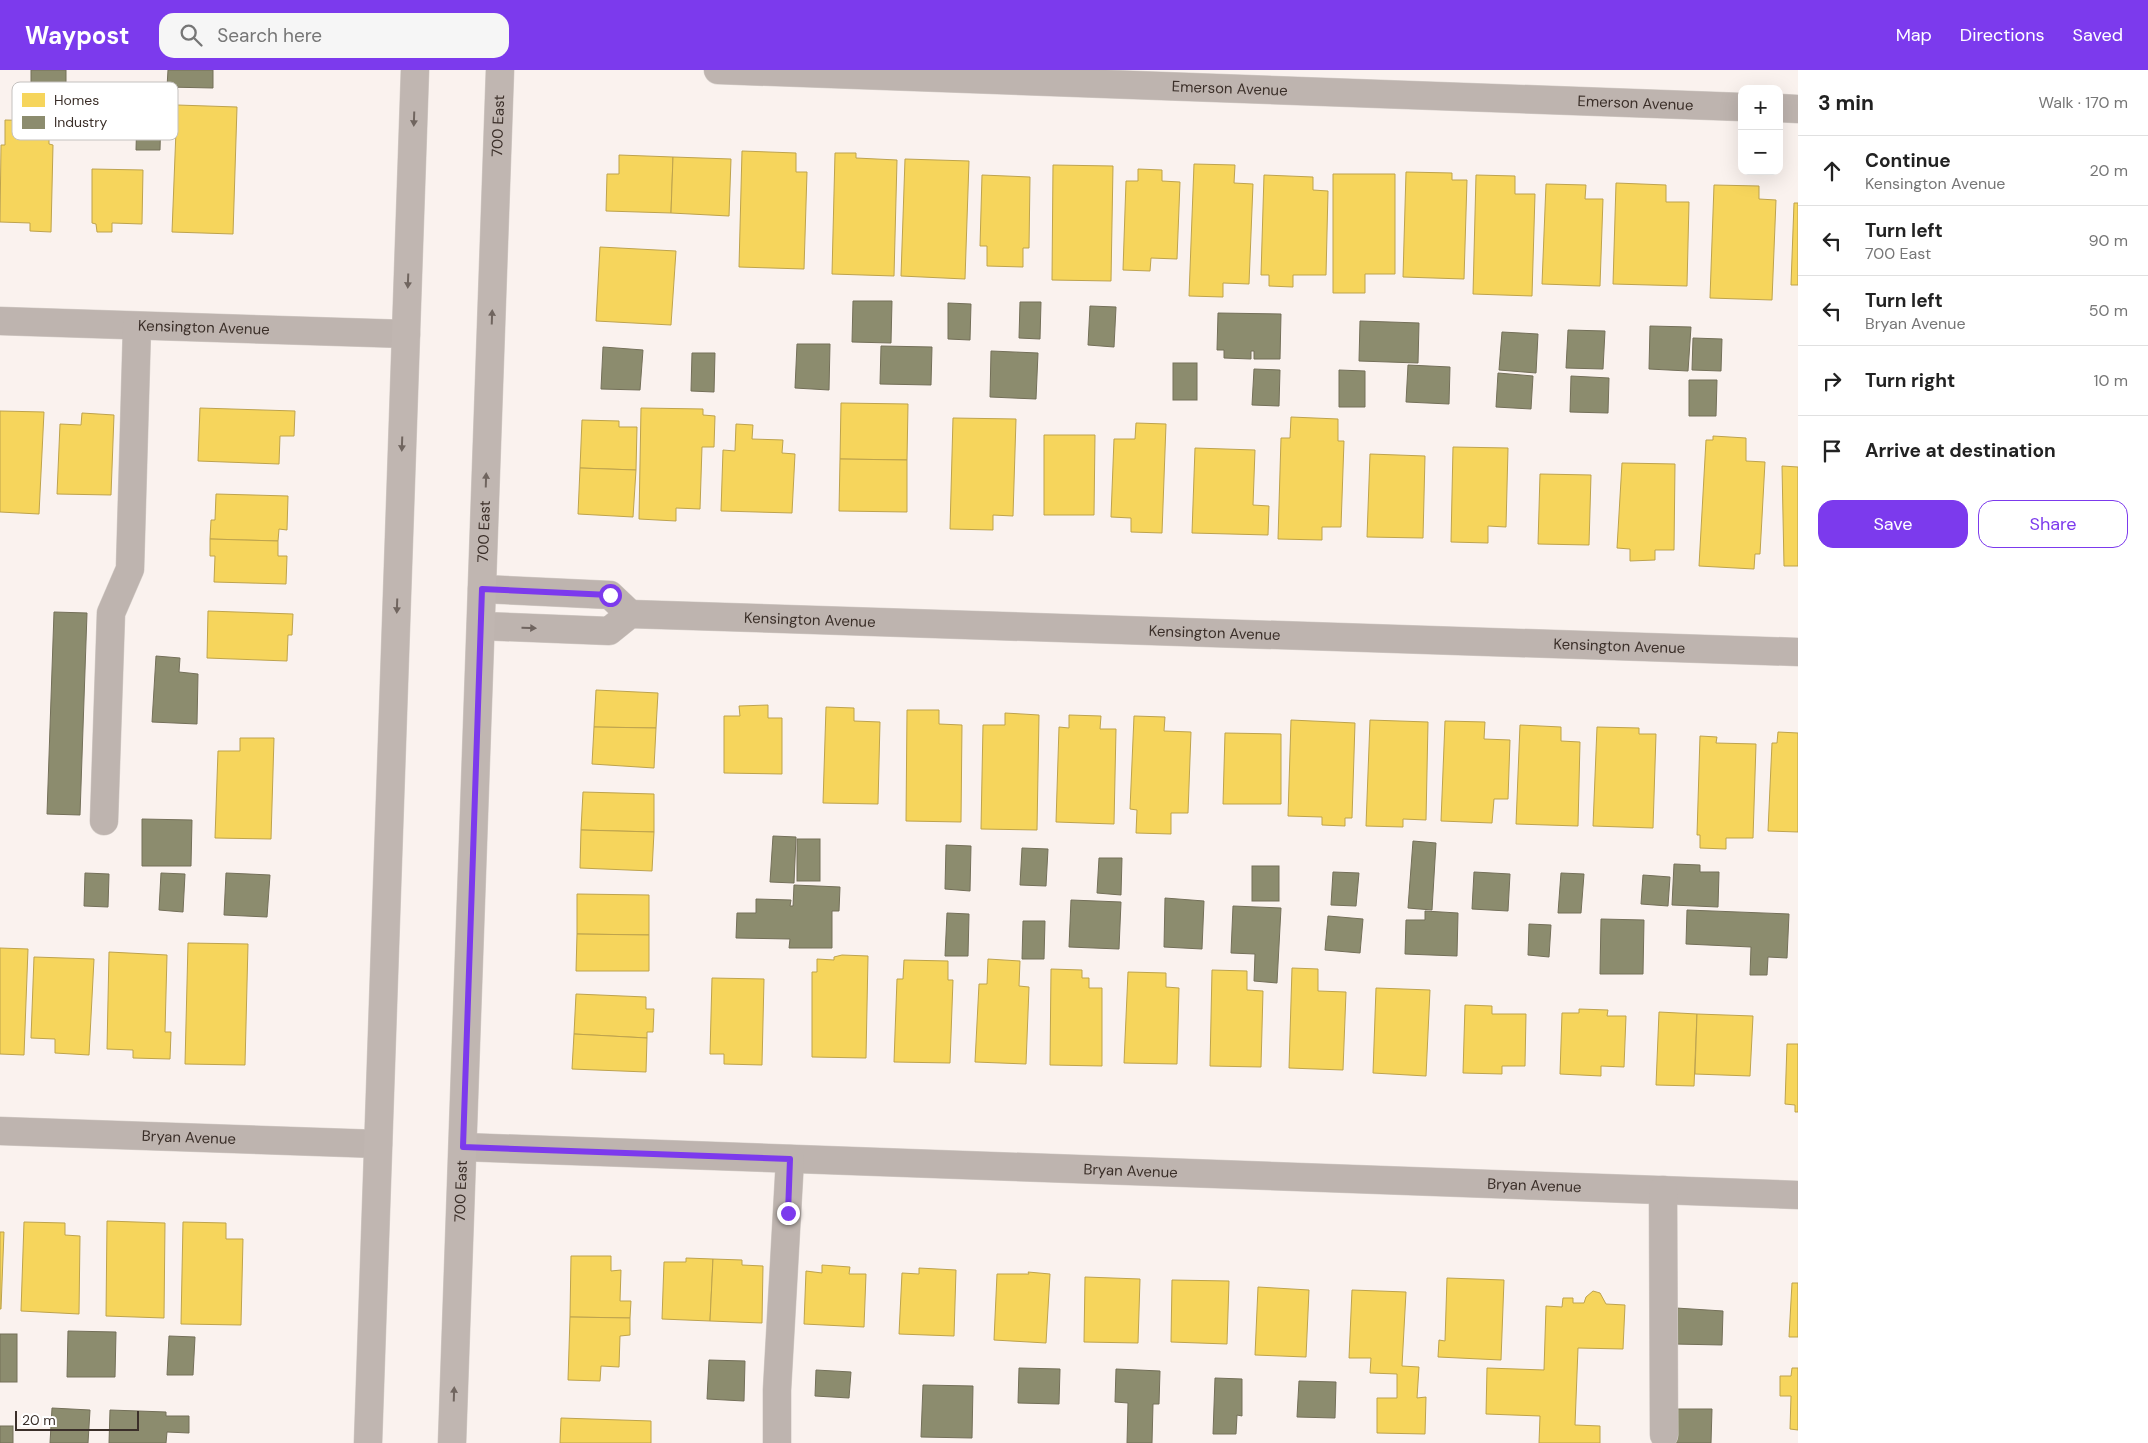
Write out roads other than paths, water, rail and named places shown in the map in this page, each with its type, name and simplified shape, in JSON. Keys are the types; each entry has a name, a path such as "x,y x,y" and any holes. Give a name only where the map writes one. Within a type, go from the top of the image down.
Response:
{"main road":[{"path":"368,1443 415,70"},
{"name":"700 East","path":"452,1443 500,70"}],"street":[{"name":"Emerson Avenue","path":"718,70 1738,107"},
{"path":"1783,108 1798,109"},
{"name":"Kensington Avenue","path":"0,321 406,334"},
{"path":"104,821 111,613 130,570 136,326"},
{"path":"480,626 609,631 630,614 610,595 482,589"},
{"name":"Kensington Avenue","path":"630,614 1798,652"},
{"name":"Bryan Avenue","path":"0,1131 378,1144"},
{"name":"Bryan Avenue","path":"463,1147 1798,1196"},
{"path":"777,1443 777,1390 790,1159"},
{"path":"1663,1190 1664,1435"}]}
